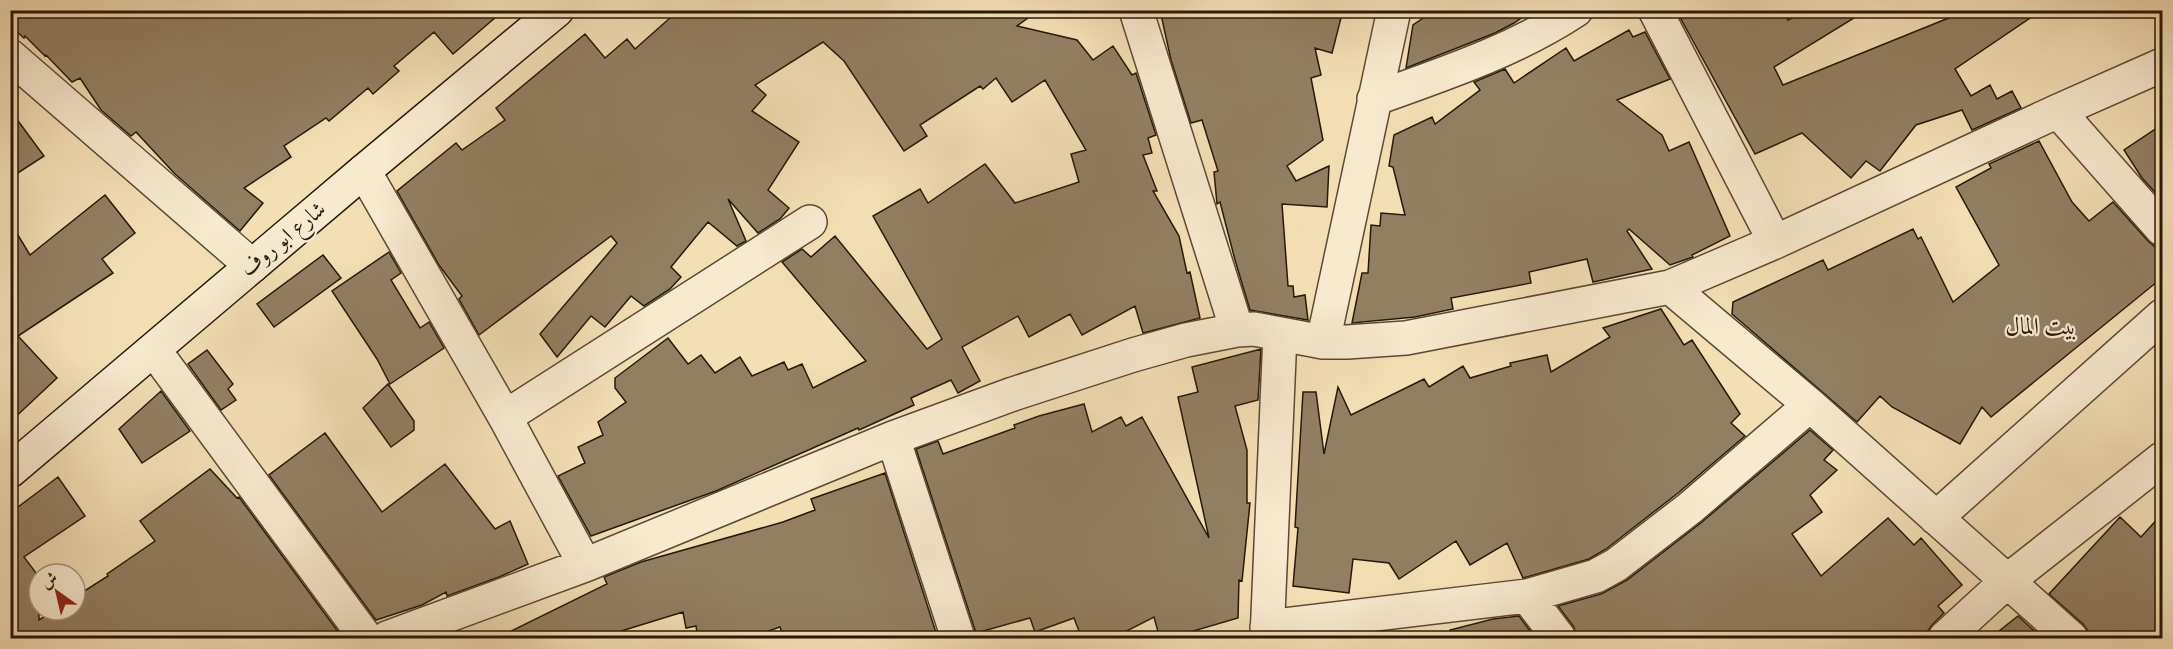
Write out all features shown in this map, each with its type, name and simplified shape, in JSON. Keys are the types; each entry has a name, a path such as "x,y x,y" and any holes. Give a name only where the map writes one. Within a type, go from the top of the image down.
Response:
{"street":[{"path":"1136,10 1237,330"},
{"path":"1323,342 1394,10"},
{"path":"1655,10 1775,242"},
{"path":"1374,99 1479,61 1522,41 1573,12"},
{"name":"شارع ابو روف","path":"10,471 364,171 542,16"},
{"path":"10,56 252,266"},
{"path":"387,639 585,565 893,438 1013,394 1186,340 1254,329 1323,342 1406,338 1670,287 1775,242 2163,65"},
{"path":"2058,111 2163,229"},
{"path":"364,171 505,417 585,565"},
{"path":"505,417 810,222"},
{"path":"1670,287 1810,405 2071,639"},
{"path":"1936,518 2163,316"},
{"path":"1280,334 1267,633 1527,596 1596,576 1617,565 1690,508 1810,405"},
{"path":"154,350 366,639"},
{"path":"893,438 958,639"},
{"path":"1945,639 2006,582 2163,459"},
{"path":"1527,596 1559,639"}],"building":[{"path":"10,10 504,10 453,54 434,32 394,66 399,71 373,94 368,88 329,121 326,118 284,146 291,157 244,188 263,203 240,231 175,174 136,132 131,136 101,110 80,78 72,82 25,36 24,38 10,26"},
{"path":"679,10 1039,10 1017,26 1077,40 1093,60 1113,46 1132,75 1136,73 1156,135 1148,138 1152,153 1143,155 1157,191 1153,191 1179,236 1200,318 1143,333 1135,306 1082,335 1070,314 1029,337 1018,316 962,347 980,381 958,393 951,380 911,398 914,405 859,430 858,428 716,491 591,536 558,476 585,463 578,447 603,435 598,422 626,402 615,388 615,378 668,338 688,364 701,355 715,373 740,357 752,376 784,362 788,370 802,364 813,388 866,361 782,262 802,249 811,257 835,236 927,349 942,339 873,216 920,189 928,203 985,164 1015,203 1079,182 1071,154 1086,150 1045,80 1012,102 996,78 983,89 980,86 920,125 927,136 904,151 844,61 823,42 755,85 766,95 752,111 799,142 768,190 789,208 780,219 758,233 728,199 746,241 737,246 708,222 671,267 681,277 670,289 644,306 631,296 605,327 591,316 557,357 540,334 617,243 611,236 479,335 459,299 462,296 439,265 397,191 456,143 462,150 505,120 496,108 585,34 605,58 627,39 635,49"},
{"path":"1160,10 1343,10 1332,53 1315,48 1321,75 1311,78 1323,140 1287,166 1296,181 1329,166 1327,207 1282,204 1288,286 1293,286 1294,297 1305,295 1308,320 1250,310 1220,202 1217,204 1214,172 1218,171 1202,120 1191,123 1171,60"},
{"path":"1435,10 1533,10 1495,33 1406,68 1413,25"},
{"path":"1676,10 1782,10 1788,20 1808,10 1867,10 1774,67 1783,85 1964,10 2042,10 1955,69 1971,96 1990,85 1997,99 2012,91 2021,108 1972,130 1962,110 1916,125 1880,171 1866,161 1851,178 1802,133 1755,154"},
{"path":"1629,30 1633,37 1645,32 1670,79 1617,100 1662,135 1669,151 1689,142 1730,236 1692,255 1693,257 1670,265 1629,229 1627,231 1652,269 1593,282 1587,259 1529,272 1531,283 1451,298 1453,309 1415,317 1352,323 1362,273 1368,273 1371,225 1380,226 1381,213 1405,215 1393,167 1389,166 1394,135 1432,117 1435,124 1480,90 1474,82 1505,69 1514,83 1566,48 1574,61"},
{"path":"10,110 44,156 10,178"},
{"path":"2163,124 2163,201 2142,178 2124,150"},
{"path":"2039,141 2072,202 2089,221 2113,202 2148,241 2155,247 2163,247 2163,277 1991,417 1982,407 1960,444 1892,407 1880,396 1857,422 1732,314 1733,302 1823,260 1828,270 1913,229 1918,239 1921,237 1953,302 1999,265 1956,187 1991,168 1989,164"},
{"path":"105,195 135,233 102,259 113,273 18,336 57,378 10,422 10,222 30,255"},
{"path":"389,252 401,273 391,280 420,328 429,322 444,348 390,384 377,359 332,291"},
{"path":"323,255 341,278 274,327 257,304"},
{"path":"1661,309 1684,345 1692,340 1740,414 1731,423 1745,436 1678,493 1606,549 1589,559 1523,578 1507,543 1470,565 1456,541 1399,579 1389,563 1353,559 1349,593 1293,586 1298,528 1295,527 1303,392 1316,392 1324,454 1338,387 1351,415 1424,379 1429,387 1463,366 1470,378 1511,366 1510,363 1547,355 1551,372 1610,337 1603,328"},
{"path":"1261,349 1258,400 1235,406 1247,450 1247,503 1250,503 1242,581 1239,580 1238,618 1166,639 1160,639 1154,617 1111,639 1082,639 1074,618 1035,632 1030,618 976,633 916,449 938,441 943,454 1015,428 1014,425 1039,416 1084,404 1092,432 1121,417 1126,426 1142,417 1209,538 1178,397 1198,392 1192,367"},
{"path":"207,350 233,384 228,389 236,400 221,410 188,364"},
{"path":"388,384 414,421 414,430 391,447 363,408"},
{"path":"161,391 190,431 142,463 119,429"},
{"path":"1810,430 1833,450 1824,460 1837,470 1810,495 1822,512 1792,534 1821,576 1888,518 1914,545 1921,538 1962,585 1938,606 1944,613 1927,632 1927,639 1577,639 1574,627 1558,606 1601,594 1627,580 1702,522"},
{"path":"325,433 382,512 445,464 495,529 510,521 528,564 499,577 447,596 446,592 422,605 376,620 269,475"},
{"path":"210,469 237,498 239,497 342,637 339,639 10,639 10,513 58,477 85,516 24,557 28,562 27,622 87,622 87,589 155,541 140,521"},
{"path":"885,473 938,639 784,639 780,627 745,639 698,639 696,626 686,628 683,612 618,632 621,639 495,639 607,584 604,577 641,562 783,522 815,510 811,499"},
{"path":"2163,513 2163,639 2089,639 2089,632 2083,624 2049,594 2120,517 2141,537"},
{"path":"1519,616 1536,639 1451,639 1450,630 1493,619"},
{"path":"2018,616 2043,639 1989,639"}],"district":[{"name":"بيت المال","path":"2041,326"}]}
